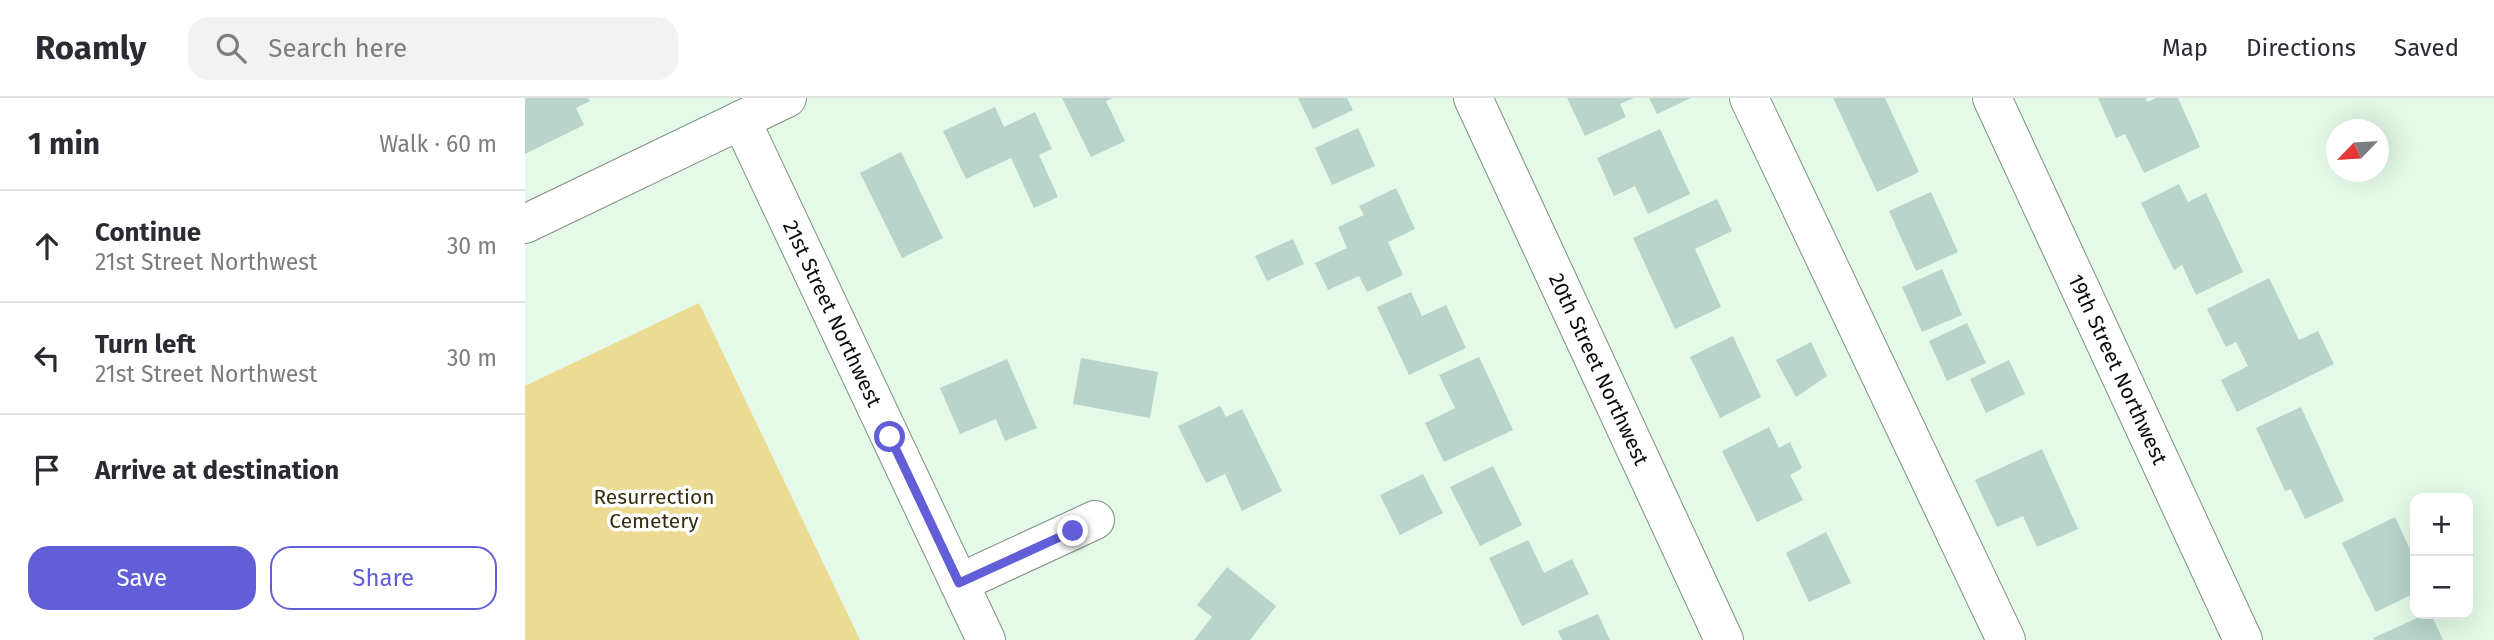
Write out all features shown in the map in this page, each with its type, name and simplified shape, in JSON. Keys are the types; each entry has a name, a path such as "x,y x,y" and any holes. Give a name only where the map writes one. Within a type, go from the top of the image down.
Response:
{"street":[{"path":"525,223 787,98"},
{"name":"20th Street Northwest","path":"1473,98 1724,640"},
{"path":"1749,98 2006,640"},
{"name":"19th Street Northwest","path":"1992,98 2243,640"},
{"name":"21st Street Northwest","path":"741,120 986,640"},
{"path":"959,583 1095,520"}],"green space":[{"name":"Resurrection Cemetery","path":"699,303 860,640 525,640 525,386"}],"building":[{"path":"525,98 588,98 590,101 576,108 584,125 525,154"},
{"path":"1062,98 1113,98 1106,101 1125,141 1091,157"},
{"path":"1298,98 1347,98 1353,110 1313,129"},
{"path":"1567,98 1634,98 1620,104 1626,117 1585,136"},
{"path":"1649,98 1691,98 1657,114"},
{"path":"1833,98 1885,98 1919,172 1877,192"},
{"path":"2098,98 2146,98 2147,102 2156,98 2178,98 2200,147 2144,173 2125,134 2116,138"},
{"path":"995,107 1004,127 1035,112 1052,149 1039,155 1058,197 1034,208 1011,158 966,179 943,131"},
{"path":"1358,128 1375,166 1332,185 1315,148"},
{"path":"1660,129 1690,194 1648,214 1635,186 1614,196 1597,158"},
{"path":"901,152 943,238 902,258 860,173"},
{"path":"2179,184 2188,202 2206,193 2243,272 2196,295 2182,265 2174,270 2141,203"},
{"path":"1396,188 1415,229 1388,242 1403,275 1367,292 1359,276 1328,290 1315,263 1347,248 1338,227 1364,215 1359,206"},
{"path":"1931,192 1958,252 1916,271 1889,211"},
{"path":"1717,199 1732,231 1695,249 1721,307 1675,329 1633,238"},
{"path":"1293,239 1304,264 1267,281 1255,256"},
{"path":"1942,269 1962,315 1922,332 1902,287"},
{"path":"2269,278 2299,340 2318,331 2334,364 2237,412 2221,380 2248,366 2236,342 2226,347 2207,309"},
{"path":"1411,292 1422,316 1446,305 1466,348 1409,375 1377,307"},
{"path":"1967,323 1986,363 1947,381 1929,341"},
{"path":"1733,336 1761,397 1720,418 1690,357"},
{"path":"1811,342 1827,376 1796,397 1776,360"},
{"path":"1479,357 1513,430 1444,462 1425,423 1455,408 1439,375"},
{"path":"1081,358 1158,372 1150,418 1073,404"},
{"path":"1007,359 1037,428 1005,441 996,419 960,434 940,388"},
{"path":"2009,360 2025,394 1986,413 1970,379"},
{"path":"1220,406 1226,417 1242,409 1282,491 1242,511 1225,474 1206,483 1178,426"},
{"path":"2301,407 2344,501 2305,519 2291,489 2285,491 2256,428"},
{"path":"1769,427 1779,448 1790,442 1802,468 1790,475 1803,500 1757,522 1722,451"},
{"path":"2042,449 2078,529 2037,547 2023,516 1997,527 1975,480"},
{"path":"1493,466 1522,525 1480,546 1450,487"},
{"path":"1423,474 1443,513 1400,535 1380,495"},
{"path":"2395,517 2410,549 2410,595 2376,612 2342,543"},
{"path":"1826,532 1851,583 1809,602 1786,553"},
{"path":"1528,540 1544,573 1572,559 1589,594 1522,626 1489,558"},
{"path":"1227,567 1276,606 1250,640 1194,640 1212,617 1197,605"},
{"path":"1598,614 1610,640 1562,640 1558,631"},
{"path":"2415,619 2433,619 2443,640 2374,640 2373,638"}],"route":[{"path":"890,437 959,583 1073,531"}]}
